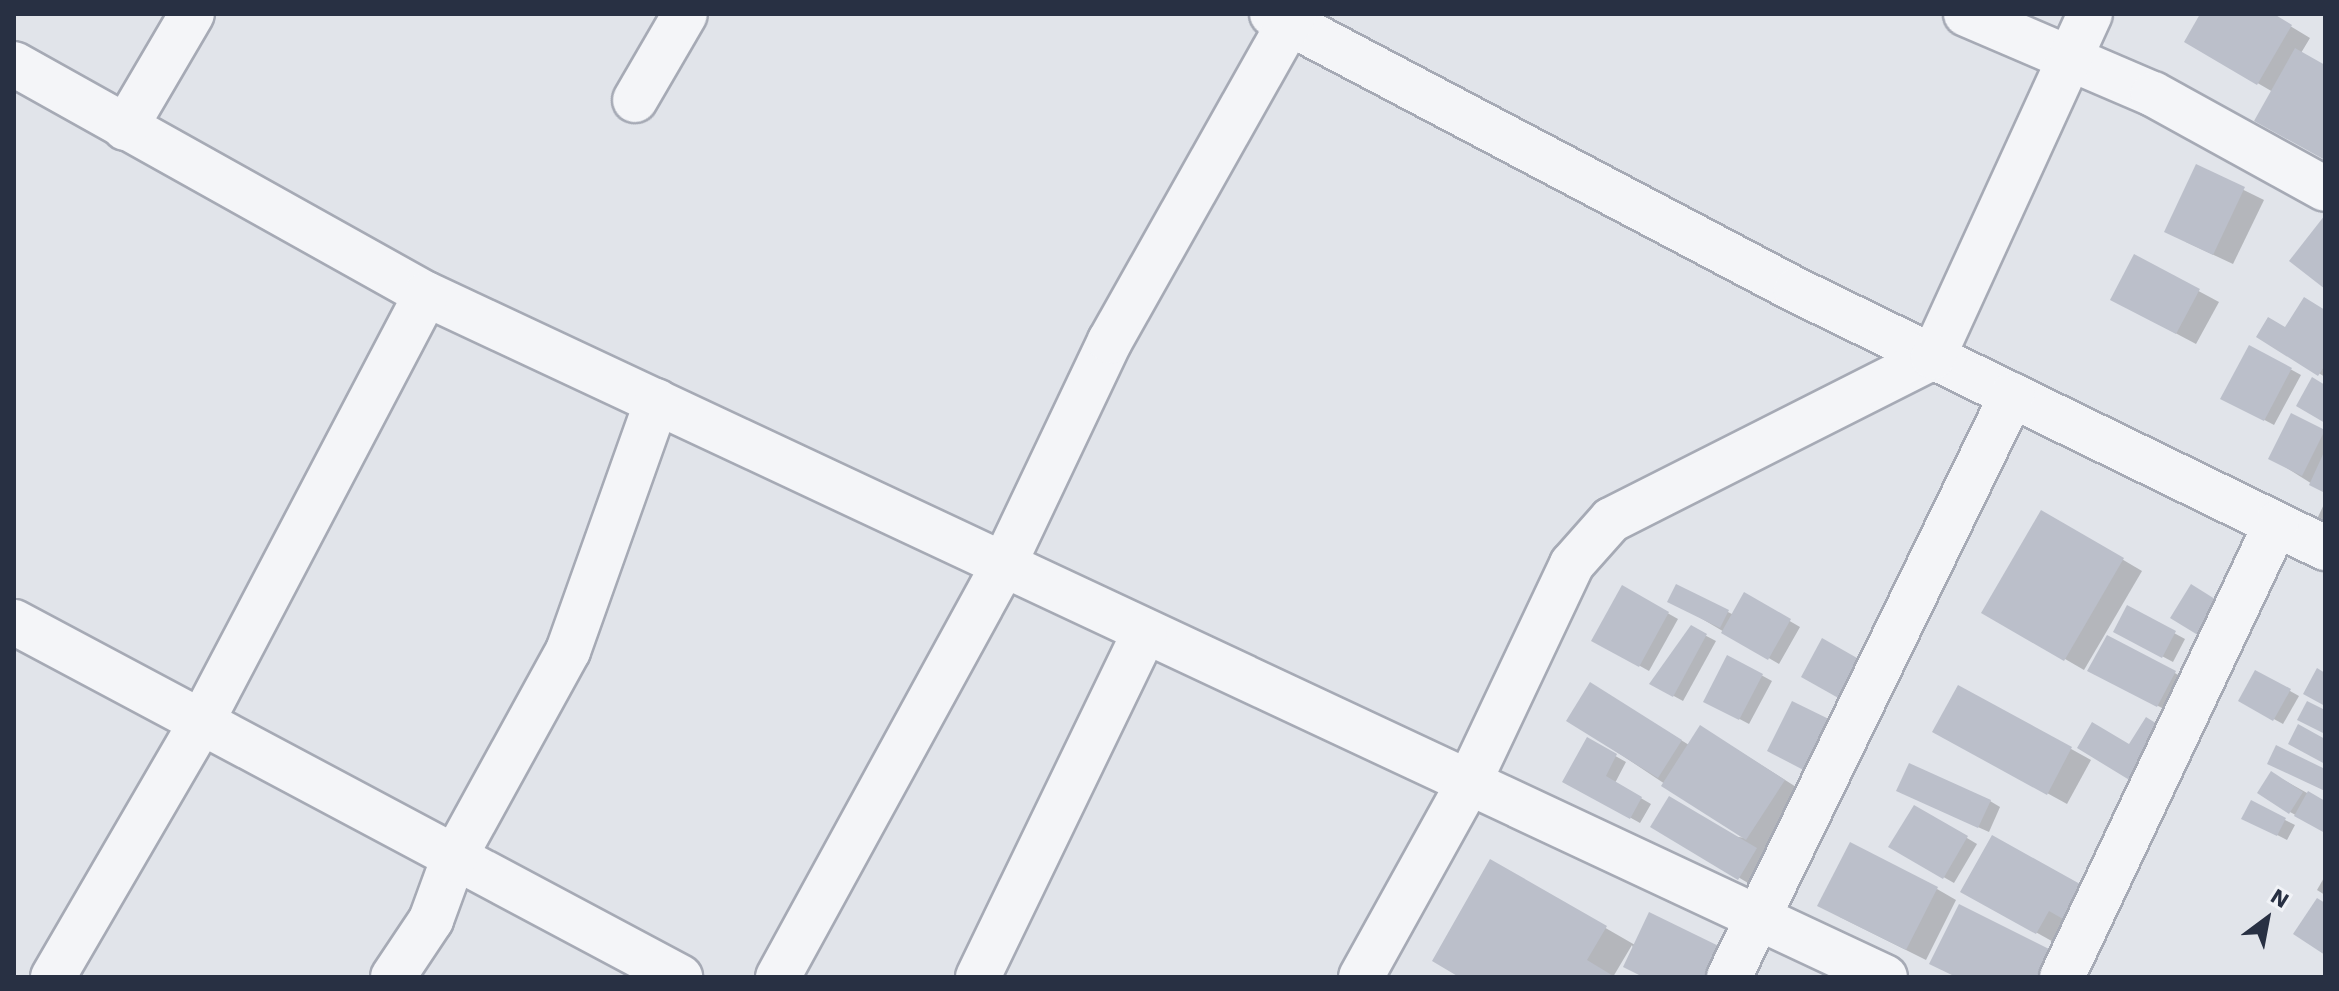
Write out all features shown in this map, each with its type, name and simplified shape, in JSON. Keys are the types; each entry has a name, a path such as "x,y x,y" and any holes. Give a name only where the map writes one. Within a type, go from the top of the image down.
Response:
{"street":[{"path":"125,128 192,14"},
{"path":"635,100 685,14"},
{"path":"1966,14 2065,62 2153,94 2325,189"},
{"path":"1361,977 1469,782 1572,564 1611,520 1933,357 2058,95 2065,62 2090,14"},
{"path":"778,977 1004,564 1110,341 1285,17 1933,357 2325,548"},
{"path":"14,64 426,294 1145,632 1757,914 1885,977"},
{"path":"53,977 201,723 426,294"},
{"path":"1729,977 2012,395"},
{"path":"393,977 431,920 453,860 568,651 657,401"},
{"path":"2062,977 2276,524"},
{"path":"14,622 453,860 680,977"},
{"path":"978,977 1145,632"}],"building":[{"path":"2200,14 2274,14 2292,25 2257,85 2184,42"},
{"path":"2295,48 2325,65 2325,160 2254,121"},
{"path":"2196,164 2245,187 2213,255 2164,232"},
{"path":"2325,215 2325,289 2289,261"},
{"path":"2134,254 2200,289 2176,334 2110,300"},
{"path":"2304,297 2325,310 2325,365 2318,376 2256,337 2268,317 2285,327"},
{"path":"2249,345 2292,368 2264,421 2220,399"},
{"path":"2312,377 2325,385 2325,423 2296,406"},
{"path":"2291,413 2325,430 2302,476 2268,459"},
{"path":"2325,450 2325,493 2309,485"},
{"path":"2041,510 2124,558 2064,661 1981,613"},
{"path":"1676,584 1729,610 1720,628 1667,602"},
{"path":"2191,584 2226,606 2206,640 2170,618"},
{"path":"1622,585 1669,612 1639,667 1591,641"},
{"path":"1744,592 1791,619 1768,660 1721,633"},
{"path":"2127,605 2176,631 2162,658 2113,632"},
{"path":"1691,625 1707,634 1673,697 1649,684"},
{"path":"2107,635 2176,671 2157,707 2087,671"},
{"path":"1822,638 1871,666 1849,704 1801,677"},
{"path":"1727,655 1763,674 1739,720 1703,702"},
{"path":"2317,668 2325,673 2325,706 2303,694"},
{"path":"2255,670 2291,689 2273,721 2238,701"},
{"path":"1590,682 1682,740 1658,778 1566,721"},
{"path":"1958,685 2072,747 2047,795 1932,732"},
{"path":"1792,701 1841,725 1815,776 1767,751"},
{"path":"2307,701 2325,710 2325,734 2297,720"},
{"path":"2146,717 2162,727 2131,781 2077,748 2092,722 2129,744"},
{"path":"2298,724 2325,739 2325,764 2288,744"},
{"path":"1700,725 1785,780 1746,840 1661,786"},
{"path":"1587,737 1617,754 1606,776 1642,797 1630,819 1562,782"},
{"path":"2276,745 2325,769 2325,791 2267,764"},
{"path":"1909,763 1991,800 1978,828 1896,791"},
{"path":"2271,771 2303,792 2289,814 2257,793"},
{"path":"2308,791 2325,801 2325,833 2294,816"},
{"path":"1669,796 1757,848 1738,880 1650,827"},
{"path":"2251,800 2286,818 2277,836 2241,819"},
{"path":"1914,805 1968,836 1943,879 1888,847"},
{"path":"1992,835 2089,889 2070,923 2049,911 2036,934 1960,892"},
{"path":"1850,842 1938,887 1906,950 1817,906"},
{"path":"1490,859 1607,926 1587,960 1615,977 1459,977 1432,961"},
{"path":"2317,898 2325,903 2325,955 2293,934"},
{"path":"1959,904 2057,953 2045,977 1956,977 1929,964"},
{"path":"1649,912 1733,953 1721,977 1643,977 1623,967"}]}
